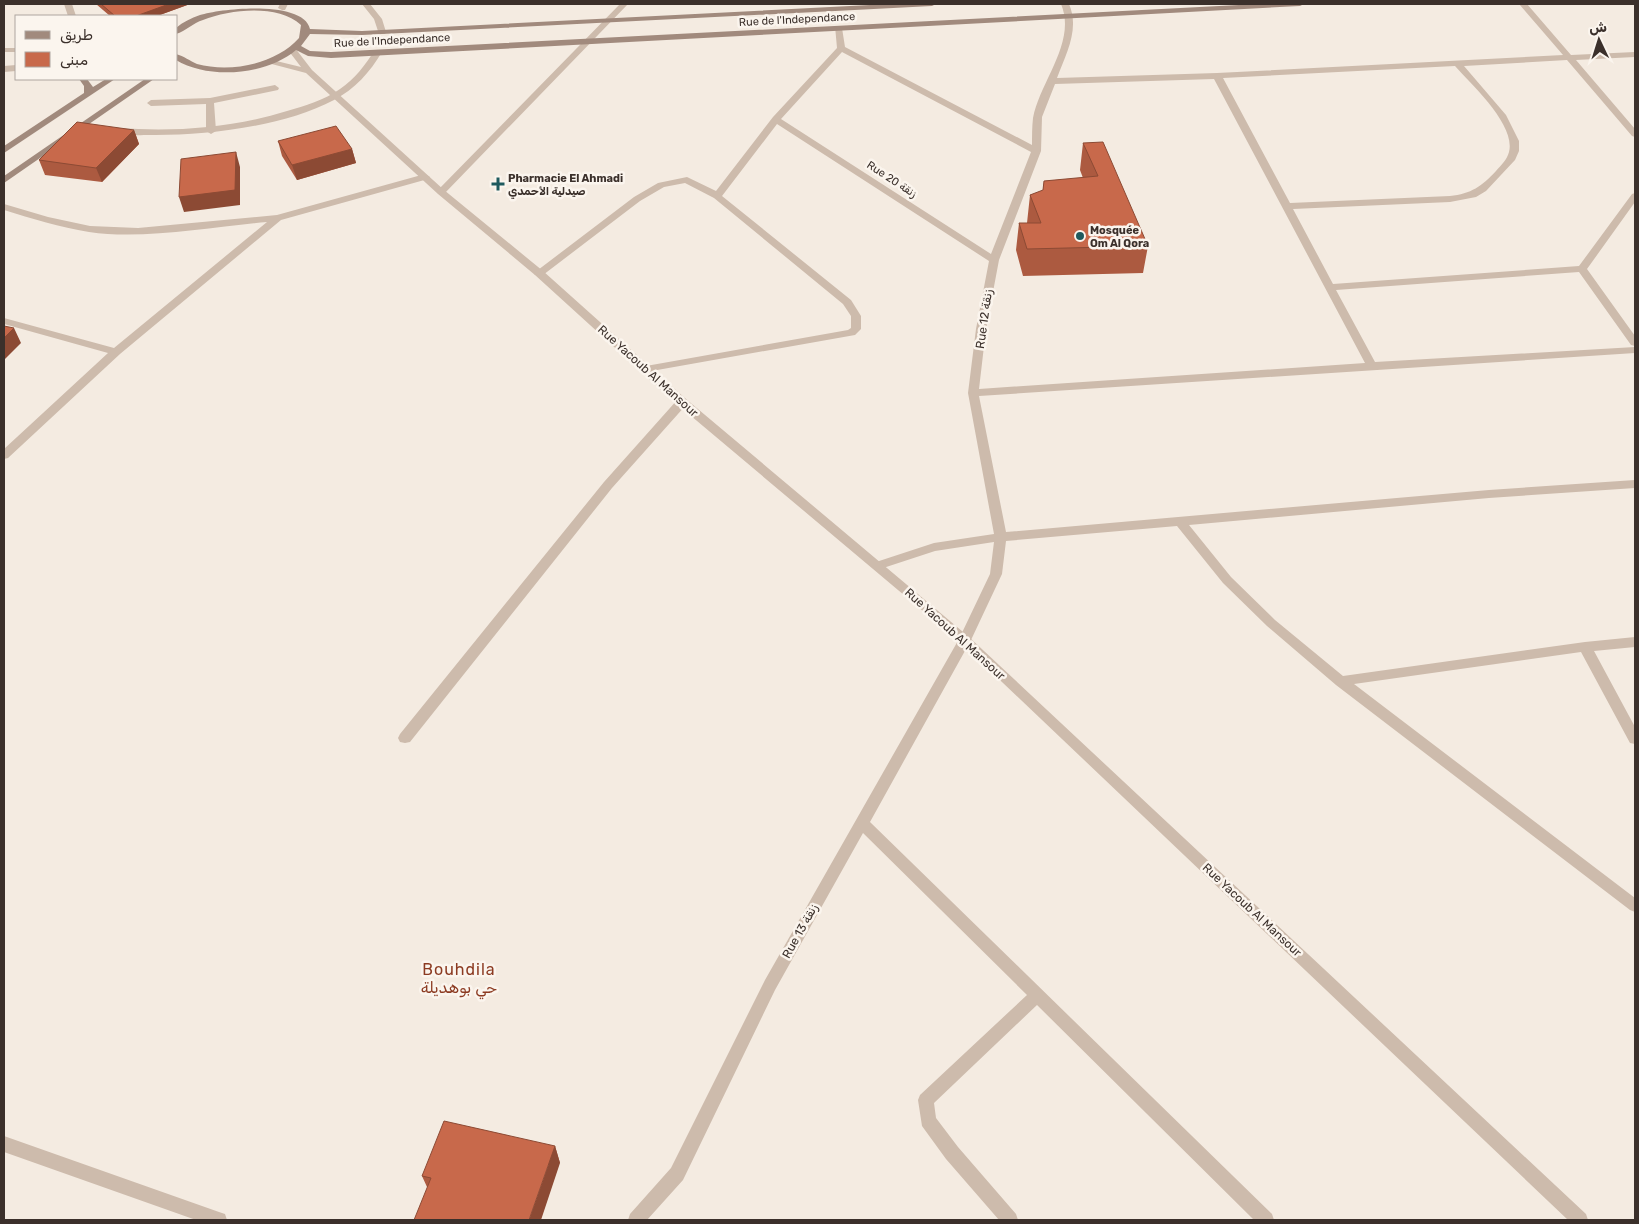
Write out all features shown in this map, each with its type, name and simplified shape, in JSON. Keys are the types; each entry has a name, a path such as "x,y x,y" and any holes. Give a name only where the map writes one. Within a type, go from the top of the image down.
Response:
{"main road":[{"path":"178,30 187,22 214,7 247,4 283,6 300,17 305,23 305,36 294,48"},
{"name":"Rue de l'Independance","path":"306,30 342,34 932,4"},
{"name":"Rue de l'Independance","path":"294,48 323,55 1300,4"},
{"name":"Rue Yacoub Al Mansour","path":"179,61 208,68 238,68 268,62 294,48"},
{"path":"84,80 88,86 89,94"},
{"path":"4,150 110,80"},
{"path":"4,180 89,125 149,80"}],"street":[{"path":"366,4 378,20 382,32"},
{"path":"441,192 624,4"},
{"path":"1065,4 1070,16"},
{"path":"1523,4 1635,134"},
{"name":"Rue 12 زنقة","path":"965,640 996,574 1001,537 973,394 981,329 994,260 1036,151 1038,117 1068,36 1070,16"},
{"path":"838,28 841,48"},
{"name":"Rue Yacoub Al Mansour","path":"294,48 309,72 441,192 539,273 682,402 965,640 1580,1220"},
{"path":"717,196 776,119 841,48"},
{"path":"841,48 1036,151"},
{"path":"112,130 168,133 211,131 278,118 336,96 362,74 378,52"},
{"path":"1052,81 1217,76 1635,54"},
{"name":"Rue Yacoub Al Mansour","path":"268,62 309,72"},
{"path":"1286,206 1450,199 1468,197 1484,190 1511,160 1515,150 1514,137 1505,120 1457,63"},
{"path":"1217,76 1372,366"},
{"path":"151,103 210,102 276,88"},
{"path":"210,102 211,131"},
{"name":"Rue 20 زنقة","path":"776,119 994,260"},
{"path":"4,208 46,220 90,229 138,231 278,218 425,177"},
{"path":"539,273 637,199 661,185 675,180 687,180 717,196 847,302 856,316 856,329 851,333 646,369"},
{"path":"1330,288 1582,268 1635,196"},
{"path":"4,455 116,352 278,218"},
{"path":"1582,268 1635,343"},
{"path":"4,321 116,352"},
{"path":"973,394 1635,350"},
{"path":"405,738 608,485 682,402"},
{"path":"877,566 934,547 1001,537 1179,520 1635,484"},
{"path":"1179,520 1227,580 1271,623 1342,681 1635,906"},
{"name":"Rue 13 زنقة","path":"636,1220 677,1174 770,985 965,640"},
{"path":"1342,681 1585,646 1635,642"},
{"path":"1585,646 1635,738"},
{"path":"861,822 1266,1220"},
{"path":"1010,1220 952,1154 928,1121 926,1100 1037,995"},
{"path":"4,1144 219,1220"}],"building":[{"path":"101,4 169,4 139,15 114,15"},
{"path":"77,122 134,130 96,168 39,160"},
{"path":"336,126 352,149 292,165 278,141"},
{"path":"1103,142 1148,246 1027,249 1019,223 1041,223 1030,195 1043,190 1044,181 1098,176 1083,143"},
{"path":"236,152 235,190 179,197 181,159"},
{"path":"4,326 14,328 4,338"},
{"path":"444,1121 555,1146 529,1220 414,1220 431,1178 422,1176"}],"place":[{"name":"Pharmacie El Ahmadi صيدلية الأحمدي","path":"498,184"},
{"name":"Mosquée Om Al Qora","path":"1080,236"}],"district":[{"name":"Bouhdila حي بوهديلة","path":"459,978"}]}
